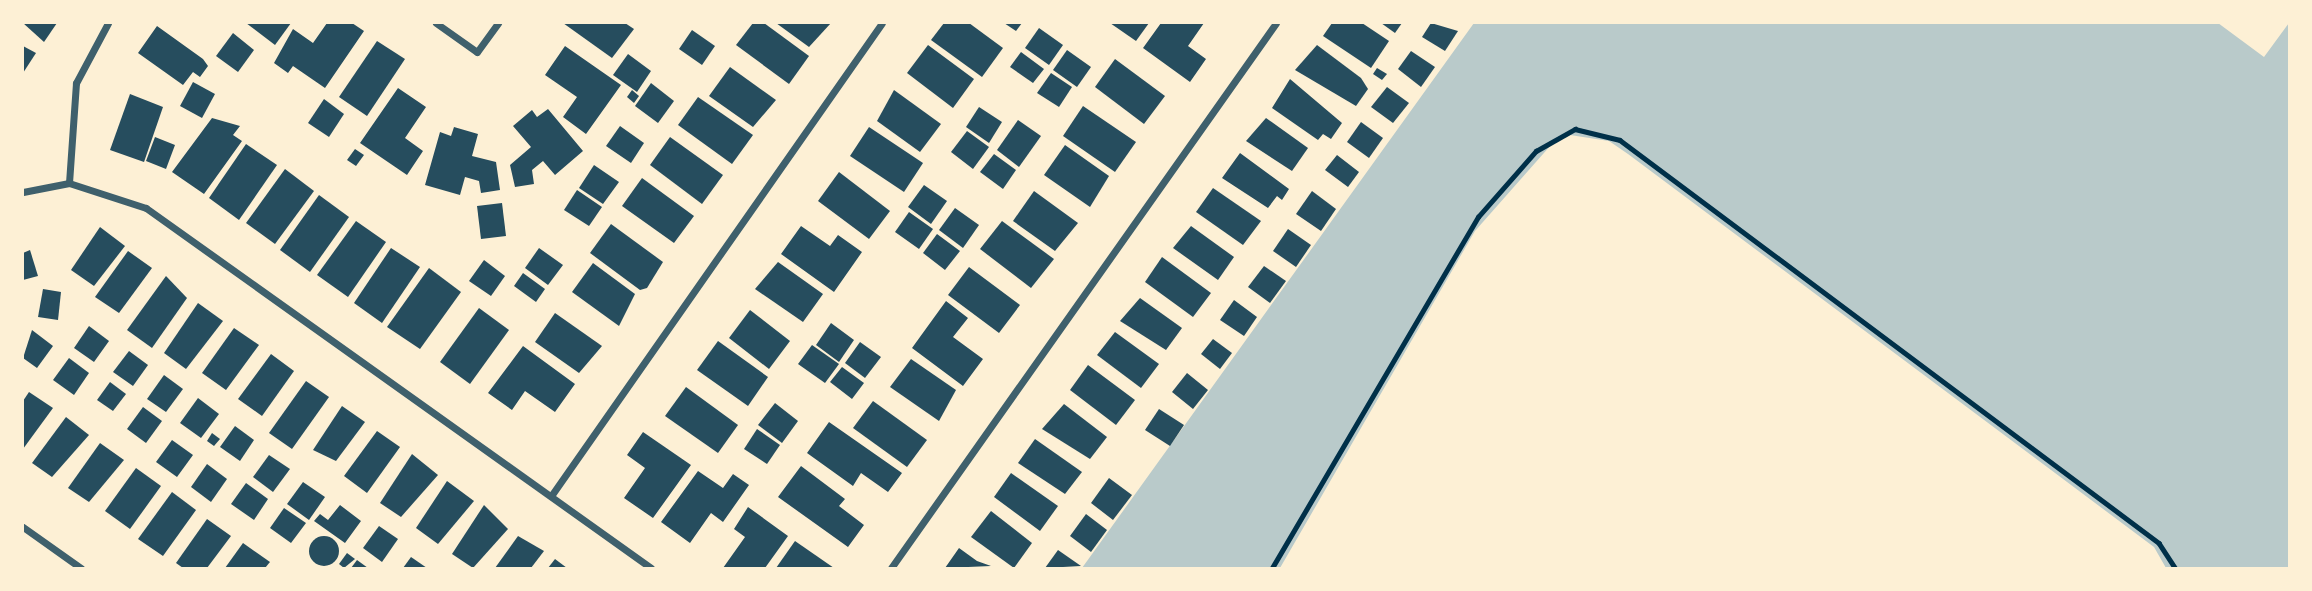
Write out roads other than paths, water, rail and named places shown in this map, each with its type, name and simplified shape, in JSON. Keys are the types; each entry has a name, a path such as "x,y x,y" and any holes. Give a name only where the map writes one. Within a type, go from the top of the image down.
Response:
{"street":[{"path":"69,183 76,83 108,23"},
{"path":"436,23 477,52 498,23"},
{"path":"551,496 882,23"},
{"path":"891,568 1276,23"},
{"path":"23,192 69,183 146,208 651,568"},
{"path":"23,527 81,568"}]}
